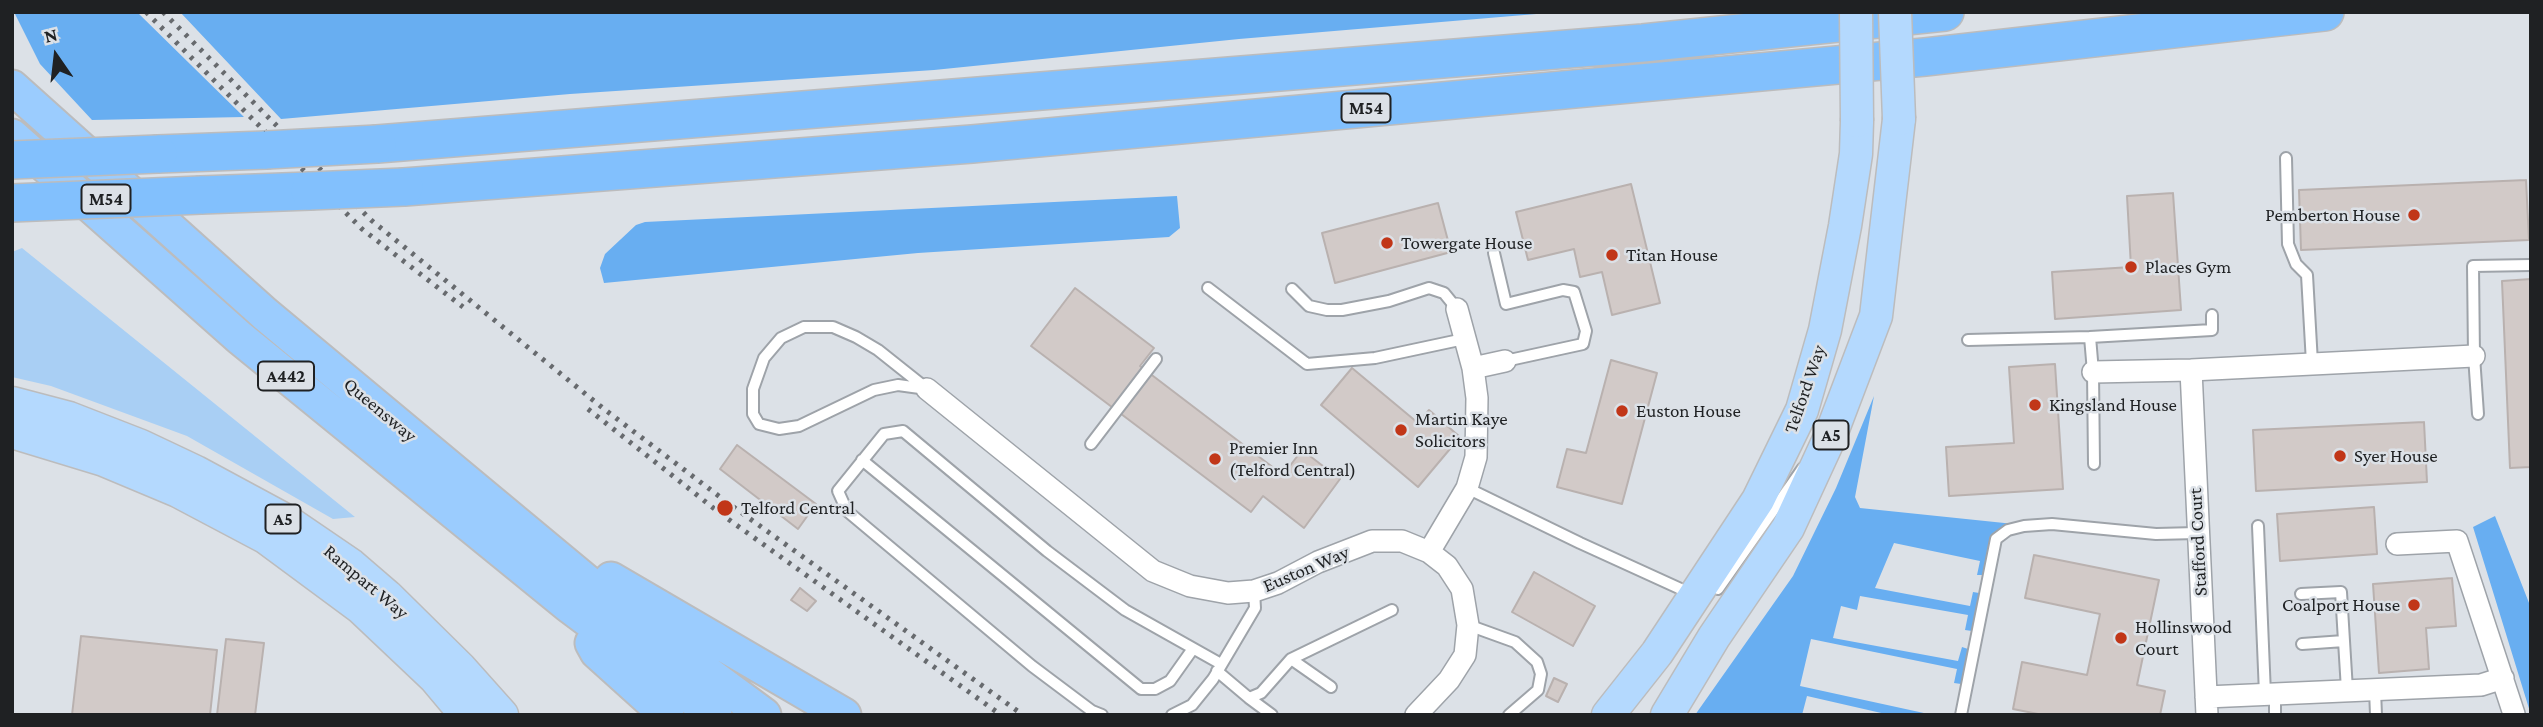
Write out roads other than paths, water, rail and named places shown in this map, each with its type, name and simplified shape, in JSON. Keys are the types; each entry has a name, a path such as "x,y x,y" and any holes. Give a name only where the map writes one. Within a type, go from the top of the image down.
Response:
{"highway":[{"name":"M54","path":"12,160 377,144 1629,44 1945,12"},
{"name":"M54","path":"12,203 404,187 986,143 1925,57 2325,12"},
{"name":"Queensway","path":"12,87 265,314 611,602 764,715"},
{"name":"Queensway","path":"12,136 240,338 568,606 715,715"},
{"name":"A442","path":"540,542 575,558 844,715"},
{"name":"A442","path":"568,606 597,652 667,715"}],"main road":[{"name":"Telford Way","path":"1608,715 1657,653 1758,500 1802,410 1825,330 1856,154 1856,12"},
{"name":"Telford Way","path":"1667,715 1714,637 1788,528 1830,437 1876,316 1899,119 1895,12"},
{"name":"Rampart Way","path":"12,403 69,418 141,446 285,520 351,565 387,596 460,668 502,715"},
{"name":"Rampart Way","path":"12,432 104,460 178,491 265,537 361,608 435,678 467,715"}],"street":[{"path":"1429,552 1468,488 1476,457 1477,398 1457,309"},
{"path":"2093,372 2191,370 2474,356"},
{"path":"1472,368 1505,361"},
{"name":"Stafford Court","path":"2191,370 2206,706"},
{"name":"Euston Way","path":"928,389 1153,571 1191,586 1228,593 1254,591 1372,541 1402,541 1429,552 1447,566 1462,589 1468,625 1465,655 1449,680 1416,715"},
{"path":"2396,544 2457,541 2514,715"},
{"path":"2206,706 2272,701 2347,690 2481,685 2503,678"}],"lane":[{"path":"2286,158 2288,244 2296,264 2306,275 2312,363"},
{"path":"1494,253 1506,304 1563,289 1574,292 1586,331 1583,344 1505,361"},
{"path":"2478,414 2473,266 2531,265"},
{"path":"1208,288 1307,364 1375,358 1464,339"},
{"path":"1292,289 1309,306 1342,310 1389,301 1429,288 1444,293 1457,309"},
{"path":"1968,340 2212,330 2212,315"},
{"path":"804,327 833,327 856,337 878,350 928,389 898,385 874,390 799,426 770,428 759,424 753,414 753,389 764,358 781,338 804,327"},
{"path":"2090,337 2094,464"},
{"path":"1091,444 1156,359"},
{"path":"1102,715 1092,711 1032,666 847,511 838,491 884,434 903,431 1047,551 1115,603 1219,668 1272,715"},
{"path":"1468,488 1696,596 1711,599 1795,476 1830,437"},
{"path":"862,460 1141,689 1155,689 1170,681 1192,649"},
{"path":"1961,715 1996,538 2016,528 2052,524 2157,534 2197,533"},
{"path":"2258,526 2272,701"},
{"path":"1172,715 1192,705 1219,668 1255,608 1254,591"},
{"path":"2301,594 2341,592 2347,690"},
{"path":"1250,698 1261,692 1291,659 1392,611"},
{"path":"1468,625 1516,642 1537,662 1541,674 1538,690 1509,715"},
{"path":"2302,644 2344,641"},
{"path":"1291,659 1331,687"},
{"path":"2375,690 2376,715"}],"railway":[{"path":"146,12 362,229 463,307"},
{"path":"163,12 371,220 604,409 728,503 1023,715"},
{"path":"588,409 721,514 1001,715"}],"place":[{"name":"Pemberton House","path":"2414,215"},
{"name":"Towergate House","path":"1387,243"},
{"name":"Titan House","path":"1612,255"},
{"name":"Places Gym","path":"2131,267"},
{"name":"Kingsland House","path":"2035,405"},
{"name":"Euston House","path":"1622,411"},
{"name":"Martin Kaye Solicitors","path":"1401,430"},
{"name":"Syer House","path":"2340,456"},
{"name":"Premier Inn (Telford Central)","path":"1215,459"},
{"name":"Telford Central","path":"725,508"},
{"name":"Coalport House","path":"2414,605"},
{"name":"Hollinswood Court","path":"2121,638"}]}
